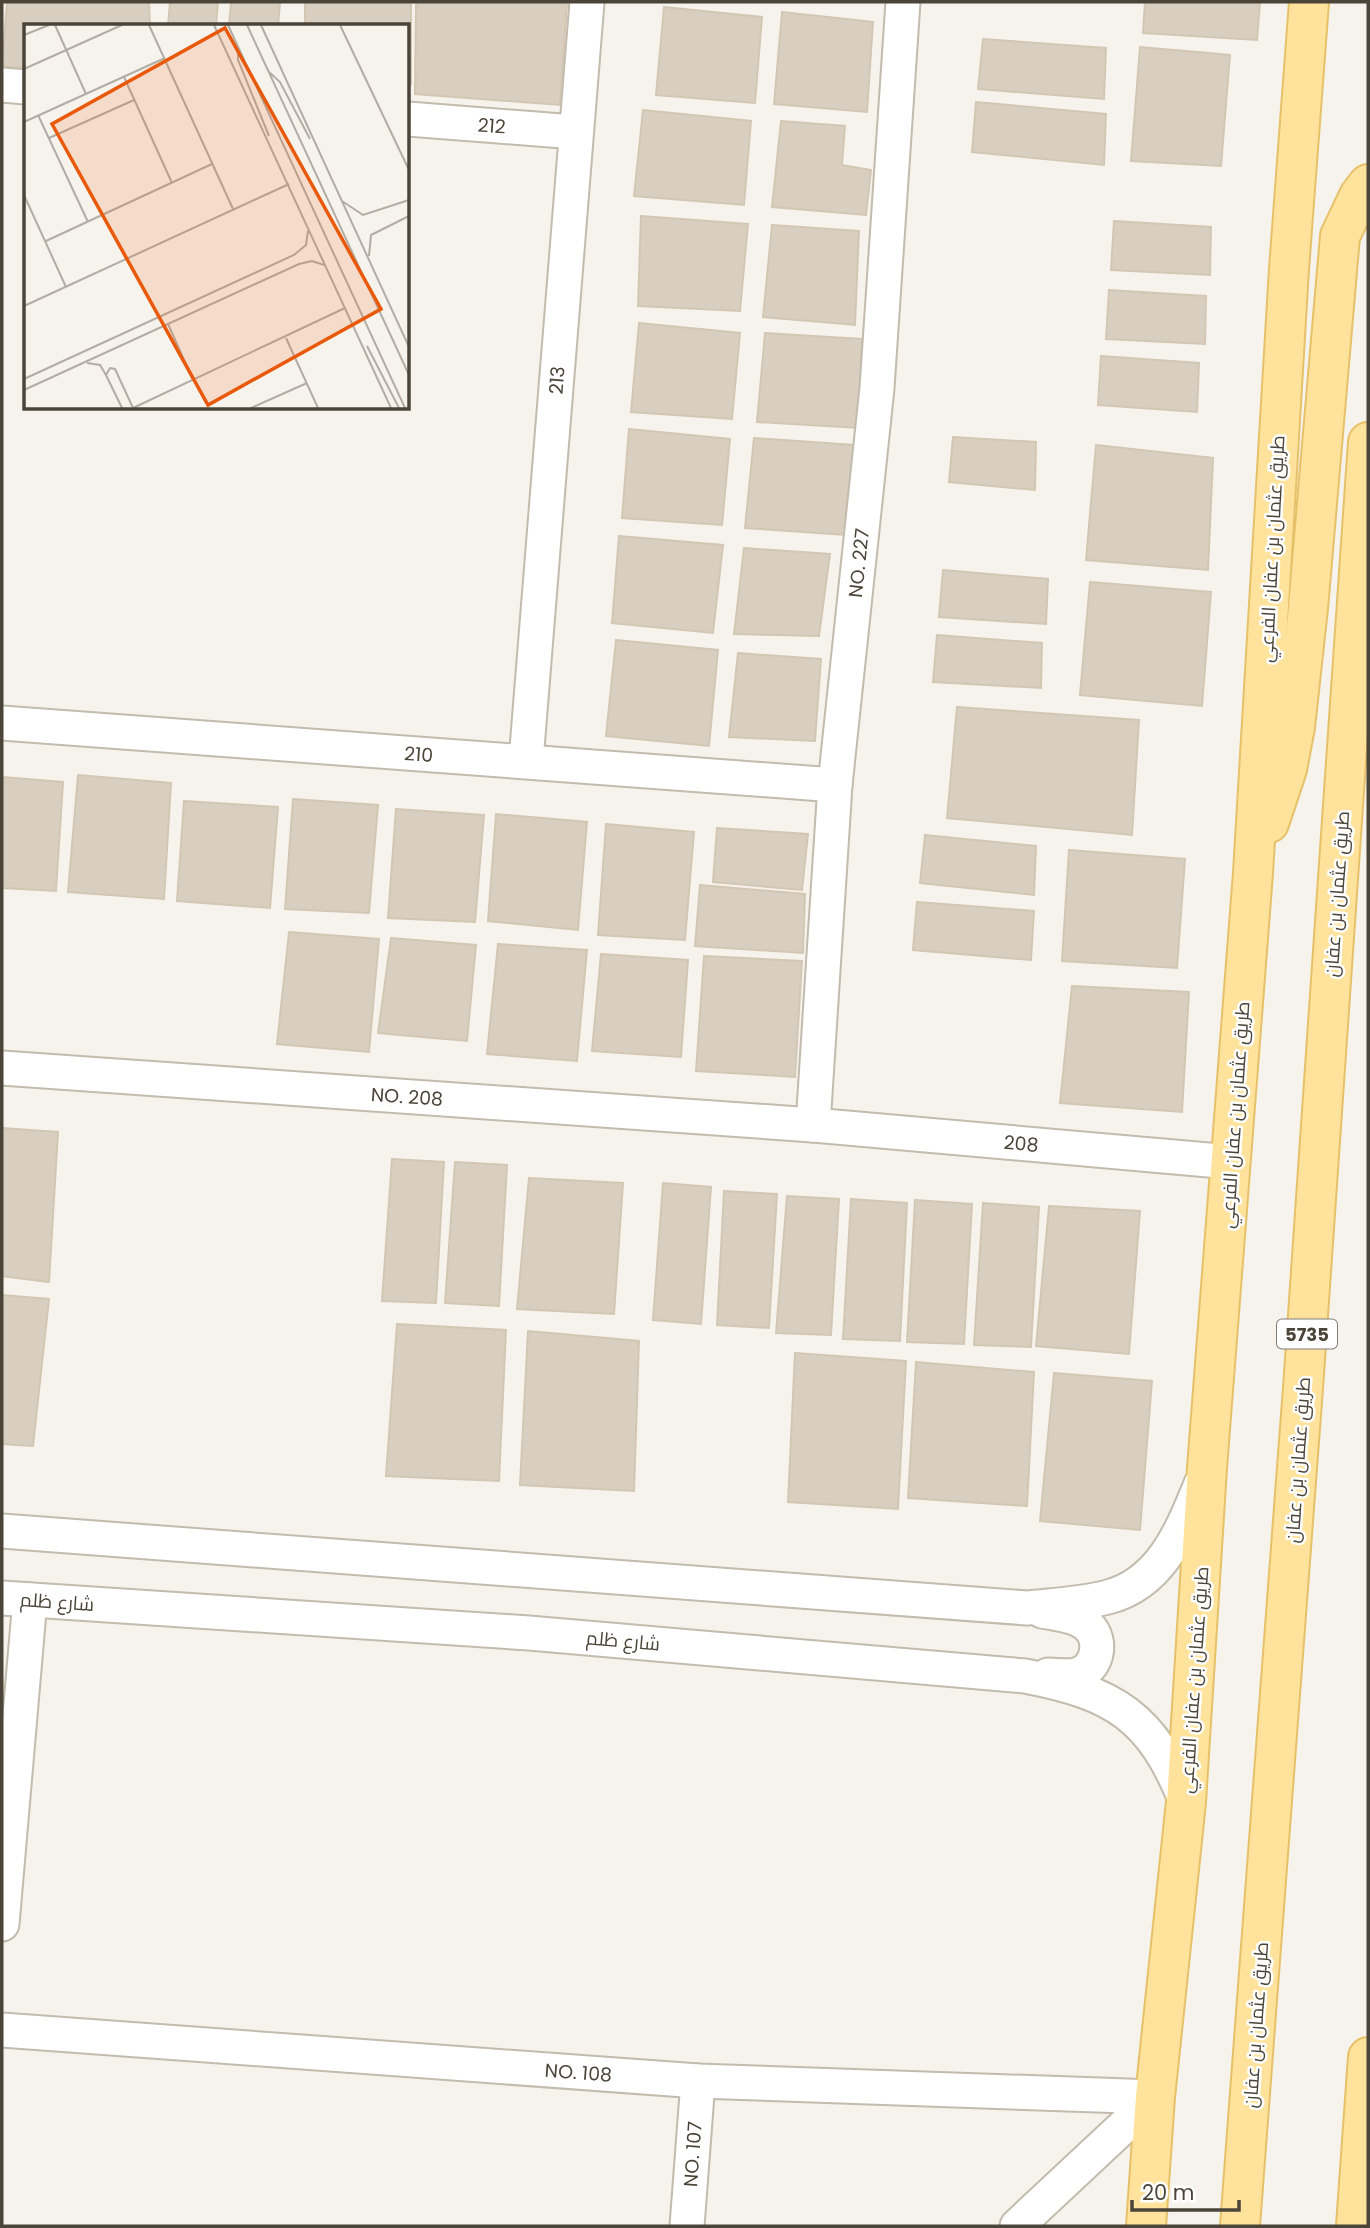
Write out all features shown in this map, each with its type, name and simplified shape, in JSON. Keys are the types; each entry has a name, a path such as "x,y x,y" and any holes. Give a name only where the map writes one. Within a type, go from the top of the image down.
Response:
{"main road":[{"name":"طريق عثمان بن عفان الفرعي","path":"1146,2226 1155,2097 1186,1802 1207,1468 1253,873 1289,269 1309,2"},
{"path":"1253,873 1287,769 1295,727 1340,236 1359,196 1368,184"},
{"name":"طريق عثمان بن عفان","path":"1240,2226 1302,1402 1368,442"},
{"path":"1356,2226 1368,2057"},
{"path":"1155,2097 1166,2226"}],"street":[{"name":"213","path":"526,761 587,2"},
{"name":"NO. 227","path":"813,1125 835,785 877,388 903,2"},
{"path":"2,85 24,87"},
{"name":"212","path":"410,118 575,132"},
{"name":"210","path":"2,723 835,785"},
{"name":"NO. 208","path":"2,1068 813,1125"},
{"name":"208","path":"813,1125 1231,1162"},
{"path":"1027,1608 1108,1597 1130,1588 1154,1570 1168,1554 1181,1532 1207,1468"},
{"path":"2,1531 1027,1608 1077,1619 1088,1626 1095,1636 1098,1648 1094,1661 1086,1670 1075,1675 1025,1676"},
{"path":"2,1924 16,1599"},
{"name":"شارع ظلم","path":"16,1599 529,1633 1025,1676 1088,1691 1113,1703 1138,1723 1159,1746 1175,1773 1186,1802"},
{"name":"NO. 108","path":"2,2030 698,2081 1155,2097"},
{"name":"NO. 107","path":"687,2226 698,2081"},
{"path":"1017,2226 1155,2097"}],"building":[{"path":"7,2 149,2 150,24 24,24 24,68 2,67"},
{"path":"170,2 218,2 216,24 168,24"},
{"path":"231,2 280,2 278,24 229,24"},
{"path":"305,2 411,2 411,84 410,24 305,24"},
{"path":"416,2 567,2 560,105 415,94"},
{"path":"1145,2 1260,2 1257,40 1143,33"},
{"path":"664,7 762,17 755,103 656,95"},
{"path":"782,12 873,22 867,112 774,104"},
{"path":"983,39 1106,48 1104,99 978,89"},
{"path":"1140,47 1230,55 1221,166 1131,161"},
{"path":"976,102 1106,114 1104,165 972,152"},
{"path":"643,110 751,121 744,205 634,196"},
{"path":"781,121 845,126 842,165 871,170 866,215 772,207"},
{"path":"641,216 748,224 740,311 638,306"},
{"path":"1114,221 1211,227 1210,275 1111,270"},
{"path":"772,225 859,231 855,325 763,317"},
{"path":"1109,290 1206,296 1205,344 1106,339"},
{"path":"639,323 740,333 732,419 631,412"},
{"path":"765,333 862,339 859,428 757,422"},
{"path":"1101,356 1199,363 1197,412 1098,405"},
{"path":"629,429 730,439 722,525 622,518"},
{"path":"953,437 1036,442 1035,490 949,482"},
{"path":"754,438 854,445 846,535 745,528"},
{"path":"1096,445 1213,458 1208,570 1086,560"},
{"path":"619,536 723,545 713,633 612,623"},
{"path":"744,548 830,554 819,636 734,634"},
{"path":"943,570 1048,579 1046,624 939,617"},
{"path":"1090,582 1211,592 1202,706 1080,695"},
{"path":"937,635 1042,643 1041,688 933,682"},
{"path":"616,640 718,650 709,746 606,736"},
{"path":"738,653 821,659 815,741 729,737"},
{"path":"957,707 1139,720 1132,835 947,818"},
{"path":"78,775 171,783 164,899 68,892"},
{"path":"2,777 63,782 56,891 2,888"},
{"path":"293,799 378,805 369,913 285,909"},
{"path":"184,801 278,807 270,908 177,901"},
{"path":"396,809 484,815 475,922 388,918"},
{"path":"496,814 587,822 578,930 488,921"},
{"path":"606,824 694,832 685,940 598,935"},
{"path":"717,828 808,834 802,890 713,882"},
{"path":"925,835 1036,846 1034,895 920,883"},
{"path":"1069,850 1185,859 1177,968 1062,961"},
{"path":"700,885 805,894 803,953 695,946"},
{"path":"917,902 1034,911 1031,960 913,950"},
{"path":"289,932 379,939 369,1052 277,1044"},
{"path":"391,938 476,945 467,1041 378,1033"},
{"path":"498,944 587,950 577,1061 487,1054"},
{"path":"601,954 688,960 681,1057 592,1051"},
{"path":"704,956 802,961 795,1077 696,1071"},
{"path":"1072,986 1189,992 1182,1112 1060,1103"},
{"path":"2,1128 58,1132 49,1282 2,1276"},
{"path":"392,1159 444,1162 436,1303 382,1301"},
{"path":"455,1162 507,1165 499,1306 445,1303"},
{"path":"529,1178 623,1183 614,1314 517,1309"},
{"path":"663,1183 711,1187 701,1324 653,1320"},
{"path":"724,1191 777,1194 769,1328 717,1325"},
{"path":"787,1196 839,1199 831,1335 776,1333"},
{"path":"851,1199 907,1203 900,1341 843,1339"},
{"path":"915,1200 972,1204 964,1344 907,1342"},
{"path":"983,1203 1039,1207 1031,1347 974,1345"},
{"path":"1049,1206 1140,1211 1129,1354 1036,1346"},
{"path":"2,1295 49,1299 33,1446 2,1444"},
{"path":"397,1324 506,1330 499,1481 386,1476"},
{"path":"528,1331 639,1341 634,1491 520,1485"},
{"path":"795,1353 906,1361 898,1509 788,1502"},
{"path":"916,1362 1034,1372 1027,1506 908,1498"},
{"path":"1054,1373 1152,1381 1140,1530 1040,1521"}]}
